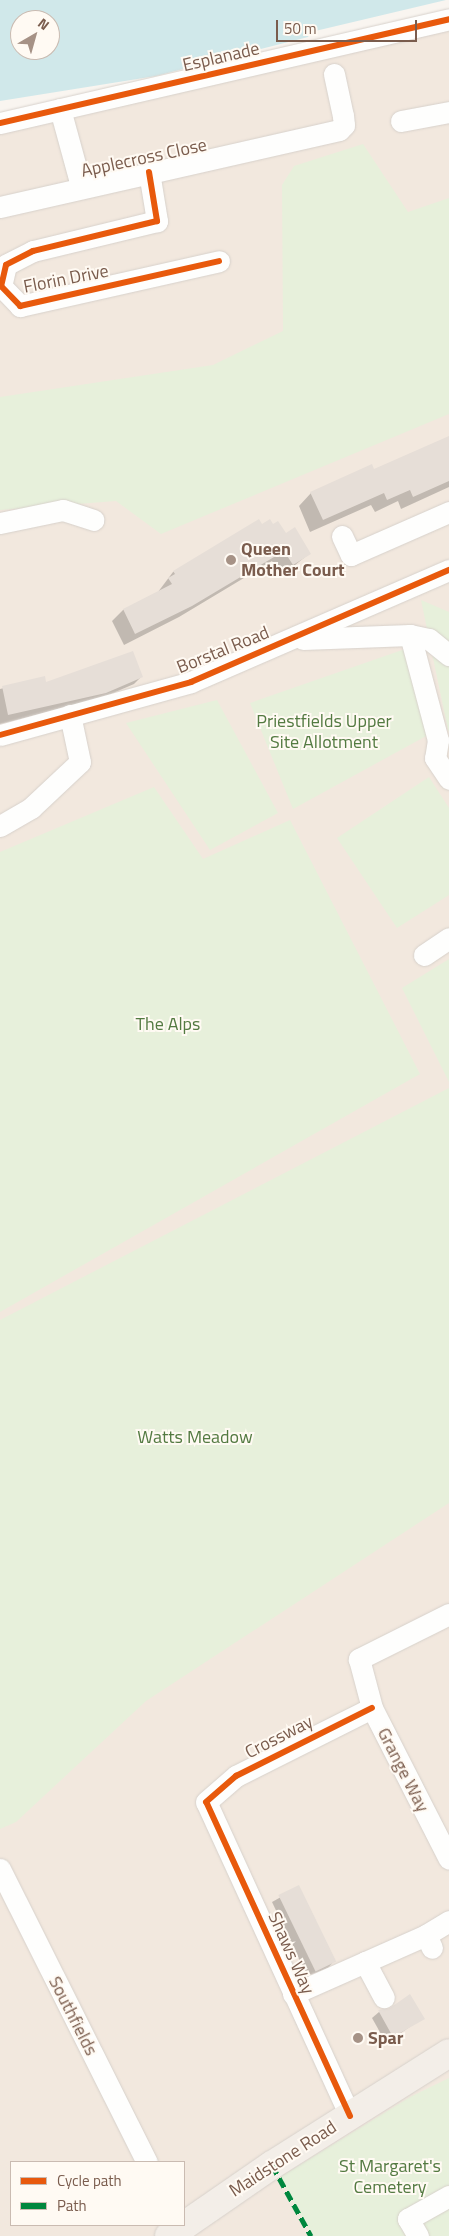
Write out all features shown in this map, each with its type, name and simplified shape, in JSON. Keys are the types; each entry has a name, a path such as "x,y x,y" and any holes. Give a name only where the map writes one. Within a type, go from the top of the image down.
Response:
{"main road":[{"name":"Maidstone Road","path":"185,2223 449,2053"}],"street":[{"name":"Esplanade","path":"0,123 449,19"},
{"name":"Applecross Close","path":"0,207 81,186 338,130 344,125 334,74"},
{"name":"Applecross Close","path":"60,109 81,186"},
{"path":"401,121 449,112"},
{"name":"Florin Drive","path":"149,172 157,221 33,251 6,265 1,286 20,306 219,261"},
{"path":"0,523 63,510 93,520"},
{"path":"342,536 351,555 449,512"},
{"name":"Borstal Road","path":"0,735 191,682 449,570"},
{"path":"290,639 410,635 429,639 449,655"},
{"path":"410,635 438,740 435,758 449,779"},
{"path":"0,826 31,808 80,762 70,715"},
{"path":"424,955 449,938"},
{"name":"Grange Way","path":"449,1614 359,1659 372,1708 449,1859"},
{"name":"Crossway","path":"206,1802 236,1776 372,1708"},
{"name":"Shaws Way","path":"206,1802 350,2116"},
{"name":"Southfields","path":"0,1869 146,2161"},
{"path":"293,1994 365,1962 429,1942 449,1921"},
{"path":"365,1962 384,1996"},
{"path":"418,2236 408,2219 449,2196"}],"shaded area":[{"path":"449,26 449,2236 0,2236 0,134"}],"green space":[{"path":"363,144 408,212 449,198 449,414 161,534 116,501 0,510 0,397 213,365 283,331 282,185 294,166"},
{"name":"Priestfields Upper Site Allotment","path":"421,600 449,612 449,732 448,730"},
{"name":"Priestfields Upper Site Allotment","path":"408,648 428,735 293,809 250,703"},
{"path":"217,700 278,813 210,850 126,723"},
{"path":"429,777 449,808 449,895 397,928 337,838"},
{"name":"The Alps","path":"154,787 203,859 290,820 420,1074 0,1312 0,852"},
{"path":"449,959 449,1082 402,988"},
{"name":"Watts Meadow","path":"449,1088 449,1503 146,1701 16,1822 0,1829 0,1320"},
{"name":"St Margaret's Cemetery","path":"449,2078 449,2236 312,2236 280,2177 410,2097"}],"water":[{"path":"0,0 446,0 311,32 308,37 156,76 0,101"}],"building":[{"name":"Queen Mother Court","path":"449,436 449,481 413,497 410,490 387,500 384,493 323,520 310,492 372,464 374,469"},
{"name":"Queen Mother Court","path":"259,519 262,524 270,519 273,524 278,521 286,533 295,527 311,554 293,565 284,551 192,606 135,634 123,609 172,584 168,578 175,574 173,571"},
{"path":"133,651 143,677 106,693 8,715 2,686 45,676 46,682"},
{"path":"299,1885 336,1961 316,1971 278,1895"},
{"path":"410,1994 425,2019 393,2037 378,2010 390,2008"}],"marked path":[{"path":"272,2165 311,2236"}],"cycle path":[{"path":"0,123 449,19"},
{"path":"149,172 157,221 33,251 6,265 1,286 20,306 219,261"},
{"path":"0,735 191,682 449,570"},
{"path":"350,2116 206,1802 236,1776 372,1708"}],"place":[{"name":"Queen Mother Court","path":"231,560"},
{"name":"Spar","path":"358,2038"}]}
